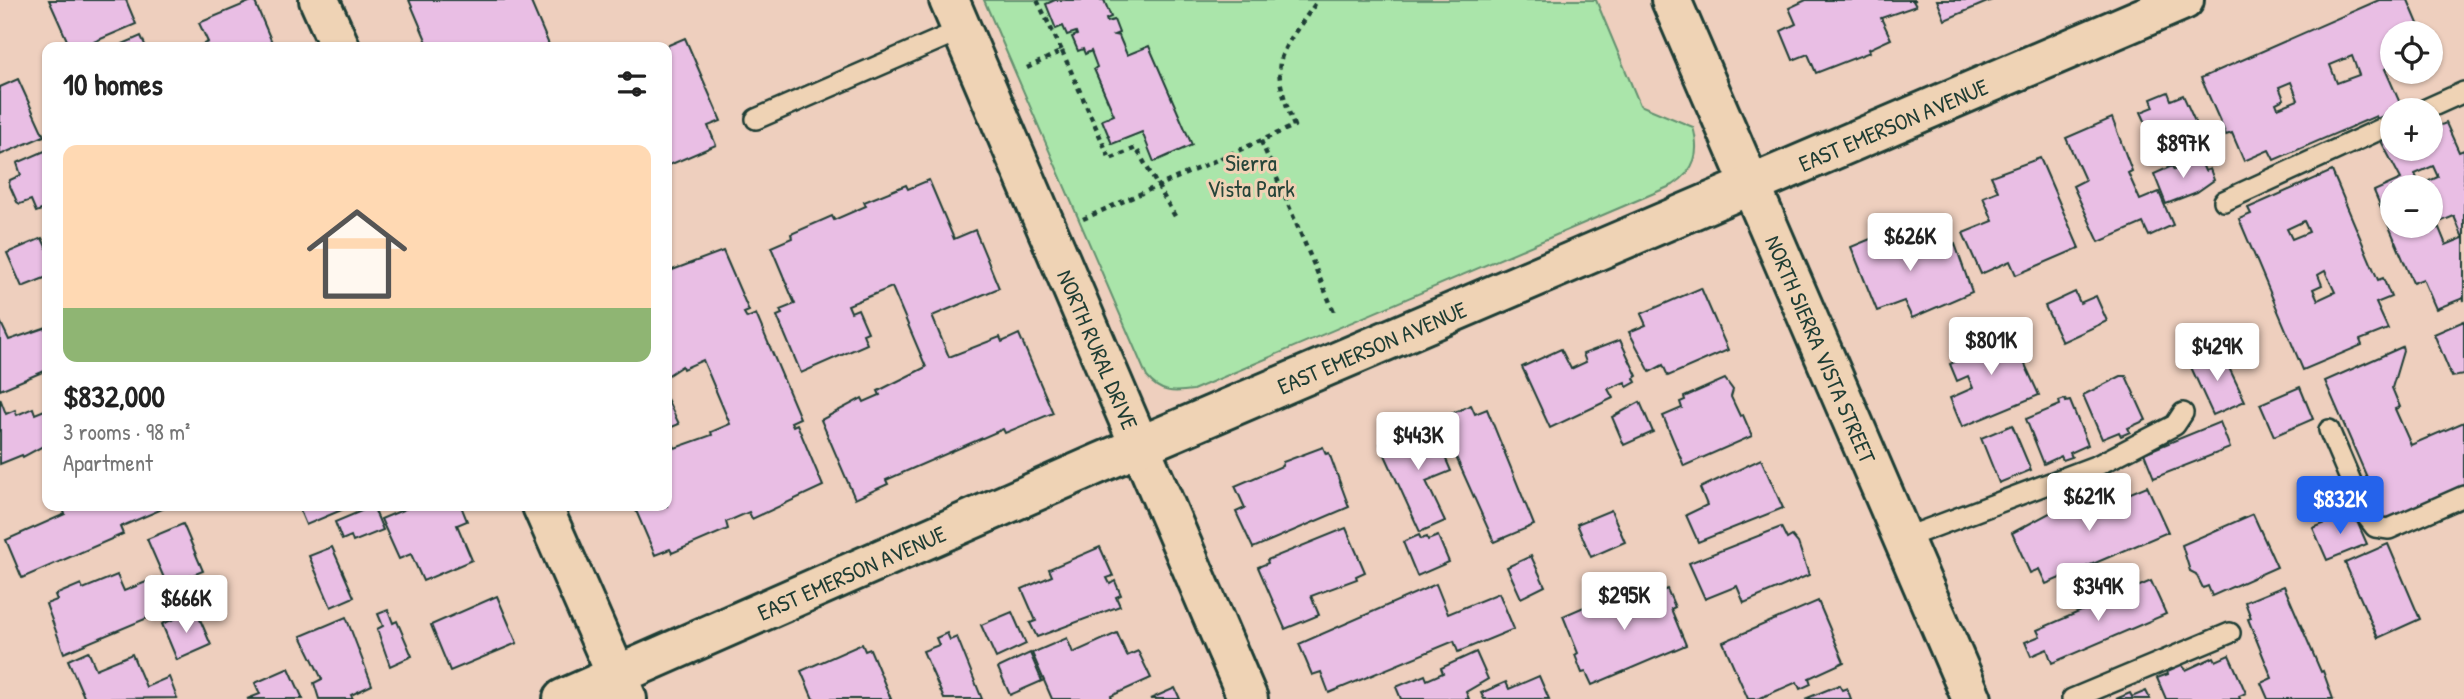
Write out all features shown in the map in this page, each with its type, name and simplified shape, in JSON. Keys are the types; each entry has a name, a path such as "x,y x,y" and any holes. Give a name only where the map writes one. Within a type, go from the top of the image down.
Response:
{"street":[{"path":"320,0 338,42"},
{"name":"NORTH SIERRA VISTA STREET","path":"1671,0 1972,699"},
{"name":"EAST EMERSON AVENUE","path":"563,699 622,687 1141,448 2184,0"},
{"name":"NORTH RURAL DRIVE","path":"955,15 1248,699"},
{"path":"544,511 622,687"}],"lane":[{"path":"756,119 955,15"},
{"path":"2443,101 2464,92"},
{"path":"2224,201 2380,130"},
{"path":"1902,539 2098,465 2175,425 2183,413"},
{"path":"2329,430 2365,514 2375,527 2389,529 2464,496"},
{"path":"2072,699 2230,633"}],"path":[{"path":"1037,0 1110,159 1136,148 1176,218"},
{"path":"1082,219 1294,126 1277,72 1281,52 1318,0"},
{"path":"1027,68 1062,51"},
{"path":"1261,141 1335,314"}],"green space":[{"name":"Sierra Vista Park","path":"984,0 1596,0 1640,105 1693,127 1696,152 1687,173 1673,185 1193,390 1167,391 1147,377"}],"building":[{"path":"49,0 126,0 136,24 94,42 68,42"},
{"path":"254,0 272,42 208,42 199,23"},
{"path":"409,0 530,0 548,42 427,42"},
{"path":"1055,0 1104,0 1111,17 1106,19 1107,22 1114,20 1119,33 1114,35 1119,36 1127,55 1149,46 1192,145 1154,162 1142,132 1112,144 1102,120 1114,115 1094,69 1097,67 1091,51 1085,54 1083,49 1078,51 1072,37 1077,35 1076,32 1067,35 1063,26 1056,29 1046,4"},
{"path":"1806,0 1916,0 1913,1 1916,6 1881,18 1891,39 1869,49 1870,52 1816,73 1808,54 1793,60 1781,31 1796,24 1789,8"},
{"path":"1937,0 1992,0 1945,20"},
{"path":"2379,0 2408,0 2417,21 2380,21 2380,84 2392,84 2398,98 2380,98 2380,120 2378,121 2376,116 2274,160 2269,150 2244,161 2232,133 2226,135 2201,78","holes":["2352,56 2359,75 2337,83 2330,65","2291,82 2298,100 2278,108 2276,103 2284,99 2279,87"]},
{"path":"141,36 144,42 127,42"},
{"path":"685,38 721,121 708,126 716,145 672,164 672,44"},
{"path":"18,79 42,137 0,155 0,87"},
{"path":"2168,92 2171,100 2183,95 2201,135 2189,140 2190,144 2164,155 2160,144 2156,145 2141,112 2154,107 2151,99"},
{"path":"2112,118 2132,171 2128,173 2140,200 2159,192 2173,225 2149,236 2143,223 2099,242 2073,186 2085,180 2066,138"},
{"path":"2446,123 2459,152 2464,150 2464,301 2463,298 2436,309 2423,279 2413,283 2394,238 2443,238 2446,245 2463,238 2454,216 2443,221 2443,175 2437,175 2433,166 2415,175 2399,175 2392,161 2443,161 2443,124"},
{"path":"42,152 42,210 36,212 31,200 20,204 17,202 9,184 10,180 21,175 17,163"},
{"path":"2199,157 2205,171 2210,169 2214,180 2197,192 2166,204 2154,174 2172,166 2174,170"},
{"path":"2040,158 2079,248 2016,275 2010,261 1981,274 1963,233 1993,221 1983,197 1998,191 1991,176"},
{"path":"2332,171 2378,280 2383,278 2391,297 2376,303 2388,329 2360,340 2362,345 2303,370 2239,219 2251,214 2248,208","holes":["2304,221 2309,232 2292,239 2287,229","2325,271 2335,292 2318,300 2313,289 2322,285 2318,275"]},
{"path":"929,180 954,239 975,230 999,288 932,316 949,357 1000,337 1002,342 1019,334 1053,413 1005,433 1003,429 886,480 888,484 855,499 821,420 862,398 864,402 880,395 878,391 926,367 892,287 848,305 851,312 858,309 868,332 863,334 867,344 801,373 777,316 782,314 780,310 795,304 771,247 792,238 791,234 832,216 834,220 866,206 864,202 906,185 908,189"},
{"path":"2380,188 2380,205 2374,191"},
{"path":"1897,228 1903,240 1918,234 1927,256 1955,244 1972,292 1912,318 1904,301 1877,311 1851,247"},
{"path":"42,238 42,279 22,287 7,253"},
{"path":"723,251 749,311 744,313 747,318 756,314 800,418 791,422 793,426 797,424 823,486 752,519 749,512 726,522 728,529 672,553 670,549 655,555 636,511 672,511 672,441 675,448 712,435 711,432 730,424 703,360 683,369 682,366 672,373 672,270"},
{"path":"1701,288 1728,350 1668,376 1663,365 1650,372 1629,332 1646,325 1641,314"},
{"path":"2075,292 2080,303 2096,296 2107,321 2062,342 2045,306"},
{"path":"0,321 9,340 42,329 42,372 0,390"},
{"path":"2464,321 2464,375 2452,377 2434,334"},
{"path":"2007,325 2039,395 1962,427 1950,398 1973,388 1968,376 1957,381 1950,364 1968,356 1962,341"},
{"path":"1620,340 1637,376 1634,378 1636,382 1627,387 1625,382 1608,389 1613,398 1550,428 1522,367 1561,349 1571,369 1586,362 1583,354"},
{"path":"2402,347 2392,388 2400,407 2395,409 2411,445 2464,422 2464,488 2386,521 2325,381"},
{"path":"2221,351 2245,401 2213,415 2190,365"},
{"path":"2126,376 2146,420 2128,428 2130,432 2121,436 2119,432 2102,439 2083,395"},
{"path":"1725,379 1733,390 1731,397 1752,436 1684,466 1663,416 1682,408 1680,402 1685,400 1684,397"},
{"path":"2300,387 2313,419 2274,436 2260,404"},
{"path":"0,398 6,414 15,410 17,415 33,408 35,414 42,411 42,447 23,457 22,455 0,464"},
{"path":"2065,399 2066,402 2070,401 2088,445 2070,453 2072,457 2063,460 2061,456 2044,464 2026,419 2060,405 2059,401"},
{"path":"1640,402 1653,432 1624,445 1612,417"},
{"path":"1471,405 1475,414 1487,409 1534,525 1494,542 1439,419"},
{"path":"672,409 679,424 672,427"},
{"path":"1430,422 1451,471 1426,481 1445,521 1420,532 1380,444"},
{"path":"2220,422 2230,448 2154,478 2144,453"},
{"path":"2012,425 2031,470 1999,483 1981,438"},
{"path":"1323,447 1326,454 1329,453 1349,507 1253,548 1236,512 1245,508 1235,486 1282,466 1283,462"},
{"path":"1761,459 1783,508 1698,542 1686,515 1707,505 1700,488"},
{"path":"2147,486 2168,532 2046,584 2039,569 2030,573 2012,533 2072,501 2075,506 2095,497 2097,502 2124,490 2126,495"},
{"path":"1611,510 1625,542 1591,557 1577,524"},
{"path":"64,511 158,511 120,527 123,534 22,578 6,540 65,514"},
{"path":"300,511 339,511 306,525"},
{"path":"361,511 375,511 383,530 353,542 351,536 342,540 335,522"},
{"path":"400,511 463,511 467,521 457,525 472,560 423,581 411,554 399,559 381,519"},
{"path":"2353,512 2367,544 2327,560 2313,528"},
{"path":"2253,514 2277,567 2212,596 2208,586 2203,588 2196,574 2190,571 2182,545"},
{"path":"183,524 203,571 160,588 168,588 172,598 166,601 169,609 64,653 46,604 57,600 55,595 81,584 83,589 117,575 124,591 156,578 157,581 164,578 147,539"},
{"path":"1781,527 1787,539 1792,536 1798,543 1809,575 1744,603 1737,586 1705,599 1689,563"},
{"path":"1346,528 1365,572 1356,576 1357,579 1311,596 1319,615 1285,629 1258,567 1268,563 1267,560"},
{"path":"1419,535 1421,539 1427,537 1428,540 1438,536 1449,562 1417,576 1403,542"},
{"path":"2388,544 2420,619 2378,638 2345,563"},
{"path":"332,547 354,597 331,607 309,556"},
{"path":"1100,547 1113,576 1107,578 1110,584 1115,581 1121,595 1116,597 1120,606 1037,637 1030,623 1036,621 1022,589 1052,576 1049,569"},
{"path":"1531,556 1545,586 1521,598 1507,567"},
{"path":"1644,581 1651,596 1667,589 1675,607 1671,609 1686,645 1592,685 1586,672 1582,673 1575,655 1578,653 1563,616"},
{"path":"2151,581 2166,614 2052,663 2047,649 2031,656 2025,642 2040,636 2037,630"},
{"path":"1436,584 1448,614 1499,593 1514,629 1458,652 1454,641 1329,693 1321,672 1312,675 1299,644"},
{"path":"2284,586 2333,699 2268,699 2261,683 2272,678 2248,619 2251,618 2245,602"},
{"path":"497,596 517,643 450,671 431,625"},
{"path":"1818,601 1844,662 1809,678 1811,684 1800,689 1797,682 1758,699 1748,699 1723,642"},
{"path":"196,610 211,645 177,660 162,624"},
{"path":"388,610 393,623 397,621 412,656 390,666 377,629 383,626 378,614"},
{"path":"1012,612 1026,644 996,658 981,625"},
{"path":"346,617 372,685 351,695 353,699 319,699 314,683 322,679 301,636"},
{"path":"947,633 950,640 957,637 982,699 944,699 923,651 939,645 936,638"},
{"path":"1117,633 1127,656 1138,651 1151,678 1111,696 1112,699 1052,699 1032,653 1067,638 1073,653"},
{"path":"862,644 865,651 870,649 891,699 813,699 801,671"},
{"path":"88,651 96,669 132,654 146,687 169,677 177,698 85,699 68,660"},
{"path":"1476,652 1488,679 1466,692 1469,699 1401,699 1396,687 1425,675 1427,680 1443,673 1441,668"},
{"path":"1030,653 1042,681 1010,695 998,668"},
{"path":"2229,655 2246,693 2239,696 2240,699 2166,699 2157,678 2168,674 2167,669 2181,664 2186,670 2214,657 2216,661"},
{"path":"289,668 303,699 247,699 260,694 255,683"},
{"path":"1539,676 1549,699 1484,699 1481,693 1506,682 1509,689"},
{"path":"1839,685 1842,690 1847,688 1851,699 1805,699"},
{"path":"1175,688 1180,699 1150,699"},
{"path":"2146,691 2150,699 2116,699 2130,693 2132,697"}]}
